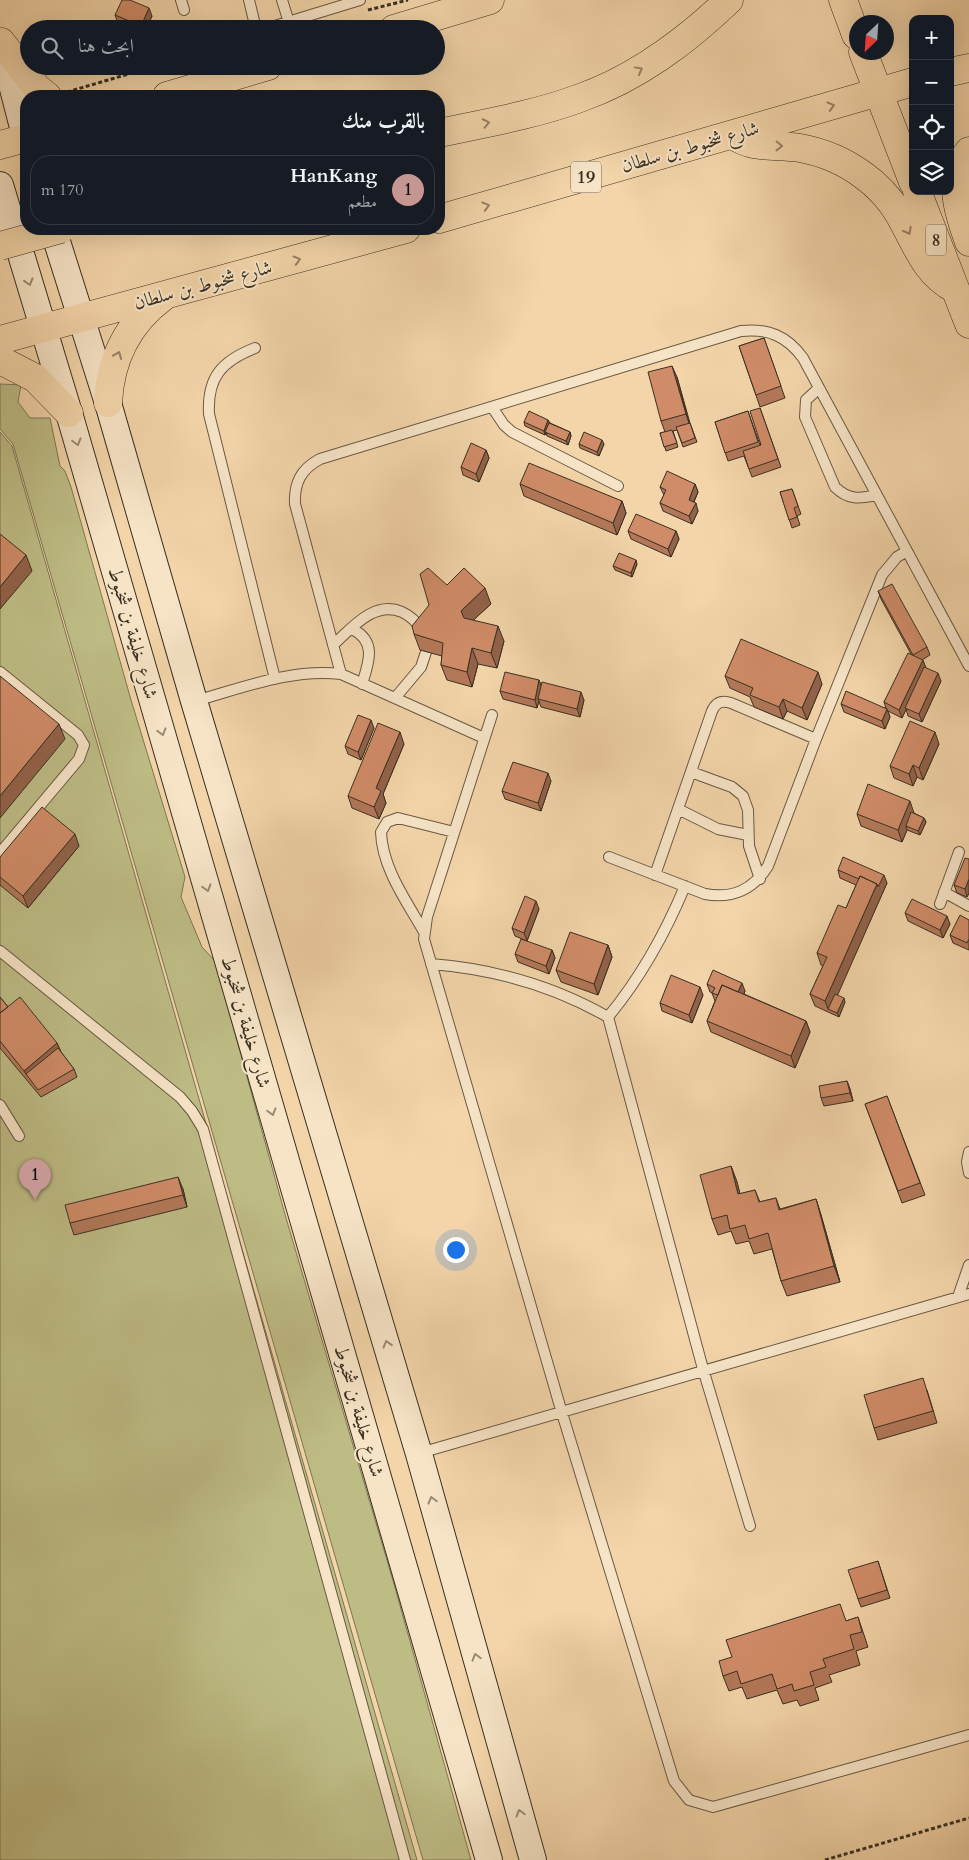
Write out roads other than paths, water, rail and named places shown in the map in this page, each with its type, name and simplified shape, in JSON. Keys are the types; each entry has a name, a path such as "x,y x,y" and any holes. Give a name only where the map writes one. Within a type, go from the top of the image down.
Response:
{"main road":[{"path":"445,132 546,109 614,84 675,47 729,0"},
{"path":"843,0 849,16"},
{"path":"419,20 470,2"},
{"path":"0,40 20,66"},
{"path":"0,40 20,115"},
{"path":"866,60 909,172"},
{"path":"954,71 969,68"},
{"path":"27,75 37,88 42,90"},
{"path":"187,90 239,75"},
{"name":"شارع شخبوط بن سلطان","path":"445,217 909,83"},
{"path":"733,134 754,145 814,151 842,162 864,175 895,207 927,266 940,280 955,289"},
{"path":"0,145 20,140"},
{"path":"969,151 959,170 956,186 958,210 969,242"},
{"name":"شارع خليفة بن شخبوط","path":"0,185 69,412 489,1860"},
{"name":"8","path":"918,195 969,324"},
{"path":"0,246 39,235"},
{"path":"56,235 108,403 194,702 419,1454 533,1860"},
{"name":"شارع شخبوط بن سلطان","path":"0,340 385,235"},
{"path":"108,403 110,378 123,342 147,310 168,294"},
{"path":"0,360 35,378 69,412"}],"lane":[{"path":"249,0 254,20"},
{"path":"282,0 288,20"},
{"path":"304,20 360,0"},
{"path":"341,674 295,504 297,482 302,472 320,459 741,331 756,330 770,332 794,346 819,388 969,666"},
{"path":"255,348 235,356 216,375 211,387 209,414 275,679"},
{"path":"819,388 806,400 805,417 836,487 841,493 856,499 876,494"},
{"path":"492,407 504,425 512,432 618,486"},
{"path":"609,857 705,894 720,896 735,894 749,888 760,879 768,866 882,575 897,557 907,551"},
{"path":"333,646 373,612 390,609 407,614 414,619 423,634"},
{"path":"352,629 364,638 370,652 362,684"},
{"path":"395,698 421,667 426,652"},
{"path":"0,672 78,735 84,745 79,759 0,853"},
{"path":"194,702 275,679 308,672 341,674 484,738"},
{"path":"655,875 712,711 722,701 732,703 816,740"},
{"path":"424,932 427,917 492,715"},
{"path":"691,772 732,787 743,796 748,810 748,835 751,858 760,879"},
{"path":"678,809 718,829 748,835"},
{"path":"454,832 398,818 387,822 381,832 394,880 424,932 431,964 562,1414 674,1781 689,1800 713,1807 969,1735"},
{"path":"940,904 959,852"},
{"path":"608,1017 626,995 656,949 685,886"},
{"path":"944,892 969,906"},
{"path":"0,951 180,1097 192,1111 202,1129 405,1860"},
{"path":"431,964 462,966 523,979 581,1002 608,1017 703,1370 750,1526"},
{"path":"0,1105 19,1136"},
{"path":"969,1152 967,1162 969,1173"},
{"path":"958,1297 969,1265"},
{"path":"419,1454 562,1414 703,1370 969,1294"}],"place":[{"name":"HanKang","path":"35,1200"}]}
